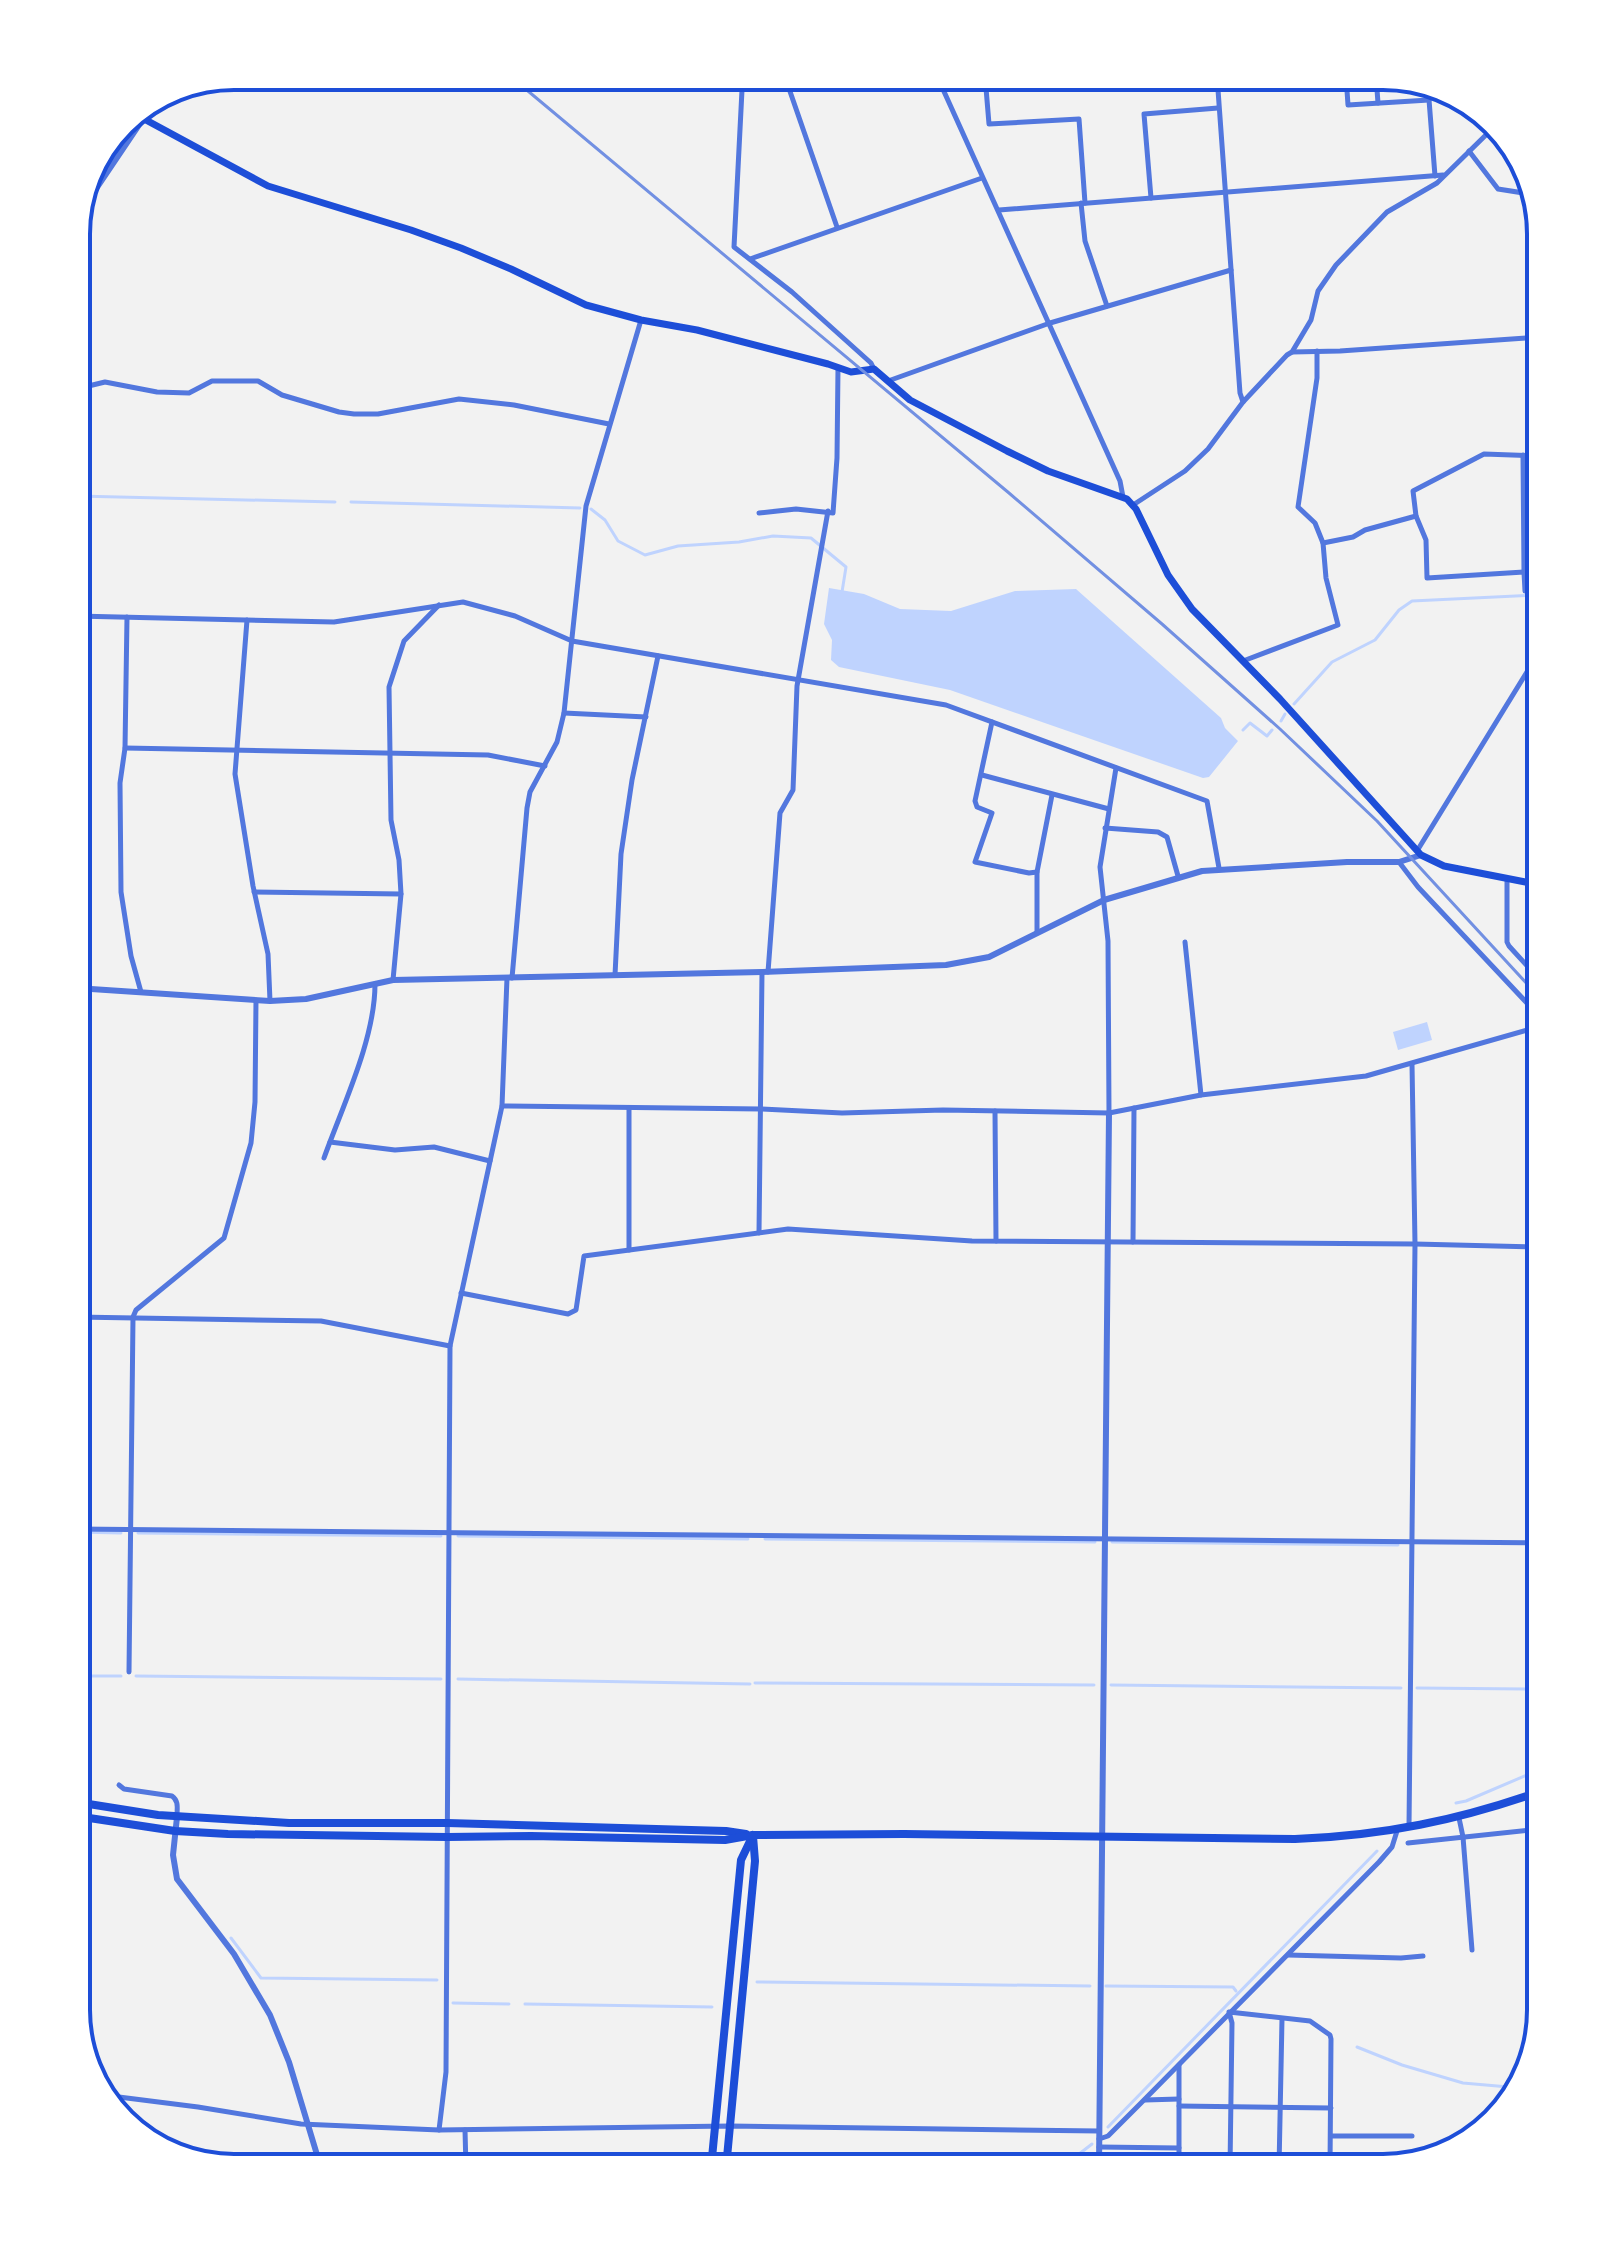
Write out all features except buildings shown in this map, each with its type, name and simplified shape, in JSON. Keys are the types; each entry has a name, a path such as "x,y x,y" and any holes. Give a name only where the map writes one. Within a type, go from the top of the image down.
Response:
{"main road":[{"path":"145,121 268,186 411,230 511,269 586,305 641,320 697,330 855,373 874,369 910,400 1035,465 1123,497 1133,505 1159,558 1184,598 1419,853 1444,866 1527,882"},
{"path":"90,1805 177,1817 289,1823 447,1823 726,1831 753,1835 1309,1838 1397,1831 1459,1818 1527,1796"},
{"path":"90,1818 175,1831 725,1840 753,1835"},
{"path":"712,2154 741,1860 753,1835"},
{"path":"727,2154 755,1861 753,1835"}],"street":[{"path":"742,90 734,247 792,292 874,369"},
{"path":"791,90 837,227"},
{"path":"943,90 1120,481 1123,497"},
{"path":"986,90 989,124 1079,119 1085,241 1107,306"},
{"path":"1217,90 1243,402"},
{"path":"1347,90 1348,105 1429,100 1435,176"},
{"path":"1377,90 1378,103"},
{"path":"1151,198 1144,114 1218,108"},
{"path":"100,183 134,131"},
{"path":"1133,505 1185,471 1208,449 1243,402 1292,352 1311,320 1318,291 1336,265 1387,212 1437,183 1487,134"},
{"path":"1469,151 1498,189 1521,193"},
{"path":"998,210 1444,175"},
{"path":"749,259 982,178"},
{"path":"888,381 1050,323 1231,270"},
{"path":"439,2130 446,2072 450,1346 502,1106 510,978 527,808 530,792 557,742 564,713 586,506 641,320"},
{"path":"1292,352 1527,338"},
{"path":"1243,661 1338,625 1326,578 1323,543 1315,523 1298,507 1317,378 1317,351"},
{"path":"759,513 796,509 833,513 838,367"},
{"path":"90,386 105,382 157,392 189,393 212,381 258,381 282,395 354,414 378,414 459,399 514,405 609,424"},
{"path":"1524,572 1427,578 1426,540 1416,516 1413,491 1484,454 1527,455"},
{"path":"1523,455 1524,572 1527,591"},
{"path":"759,1233 765,972 780,813 793,790 798,679 828,511"},
{"path":"1323,543 1353,537 1365,530 1416,516"},
{"path":"90,616 334,622 463,602 515,616 572,641 946,705 1207,801 1219,868"},
{"path":"393,980 401,894 399,860 391,820 389,687 404,641 440,605"},
{"path":"127,617 125,748 120,783 121,892 131,956 141,992"},
{"path":"247,620 235,774 254,892 268,954 270,1001"},
{"path":"615,975 621,854 632,780 658,656"},
{"path":"90,989 270,1001 306,999 393,980 765,972 946,965 989,957 1104,900 1178,876 1219,868 1399,862 1419,853 1527,672"},
{"path":"564,713 646,717"},
{"path":"992,722 975,801 977,807 992,813 975,862 1037,872"},
{"path":"125,748 488,755 545,766"},
{"path":"1099,2154 1103,1539 1109,1242 1108,941 1100,867 1116,768"},
{"path":"982,775 1109,809"},
{"path":"1037,934 1037,872 1052,795"},
{"path":"1105,828 1158,832 1167,837 1178,876"},
{"path":"1399,862 1418,887 1527,1003"},
{"path":"1507,878 1507,942 1527,966"},
{"path":"254,892 401,894"},
{"path":"1185,942 1201,1095"},
{"path":"324,1158 367,1039 375,984"},
{"path":"129,1672 133,1317 136,1310 224,1238 251,1143 255,1102 256,1000"},
{"path":"502,1106 842,1113 943,1110 1109,1113 1201,1095 1366,1076 1527,1030"},
{"path":"1409,1828 1415,1244 1412,1064"},
{"path":"629,1108 629,1250"},
{"path":"1133,1242 1134,1108"},
{"path":"995,1111 996,1241"},
{"path":"330,1142 395,1150 434,1147 490,1161"},
{"path":"461,1293 568,1314 576,1310 584,1256 788,1229 996,1241 1527,1247"},
{"path":"90,1317 321,1321 450,1346"},
{"path":"90,1529 1527,1543"},
{"path":"119,1785 124,1789 172,1796 178,1804 173,1855 177,1879 234,1954 261,1997 289,2062 317,2154"},
{"path":"1459,1818 1472,1950"},
{"path":"1408,1843 1527,1830"},
{"path":"119,2097 308,2125 439,2130 730,2126 1108,2136 1386,1854 1397,1831"},
{"path":"1287,1955 1423,1956"},
{"path":"1229,2012 1310,2021 1330,2035 1330,2154"},
{"path":"1229,2012 1232,2023 1230,2154"},
{"path":"1279,2154 1282,2019"},
{"path":"1179,2065 1179,2154"},
{"path":"1144,2100 1231,2107 1331,2108"},
{"path":"465,2130 466,2154"},
{"path":"1331,2136 1412,2136"},
{"path":"1099,2147 1179,2148"}],"water":[{"path":"829,588 864,594 900,609 951,611 1015,591 1076,589 1221,718 1225,728 1238,741 1209,777 1203,778 950,690 839,667 831,660 832,640 824,624"},
{"path":"1427,1022 1432,1040 1398,1050 1393,1032"}],"waterway":[{"path":"90,496 335,502"},
{"path":"351,502 580,508"},
{"path":"591,509 605,520 618,541 645,555 678,546 739,542 773,536 811,538 846,567 842,592"},
{"path":"1294,704 1332,662 1375,640 1399,610 1412,601 1527,595"},
{"path":"1281,721 1285,714"},
{"path":"1243,730 1250,723 1267,736 1272,730"},
{"path":"90,1532 121,1533"},
{"path":"138,1533 441,1536"},
{"path":"458,1536 748,1539"},
{"path":"765,1539 1095,1542"},
{"path":"1112,1542 1398,1545"},
{"path":"90,1676 121,1676"},
{"path":"136,1676 441,1679"},
{"path":"458,1679 750,1684"},
{"path":"755,1683 1094,1685"},
{"path":"1111,1685 1401,1688"},
{"path":"1417,1688 1527,1689"},
{"path":"1456,1803 1527,1775"},
{"path":"1108,2127 1377,1851"},
{"path":"231,1938 261,1978 437,1980"},
{"path":"757,1982 1090,1986"},
{"path":"1106,1986 1233,1987 1236,1991"},
{"path":"453,2003 509,2004"},
{"path":"525,2004 712,2007"},
{"path":"1357,2047 1402,2065 1463,2083 1505,2087"},
{"path":"1079,2154 1092,2144"}],"railway":[{"path":"527,90 1009,493 1280,729 1377,821 1527,984"}]}
